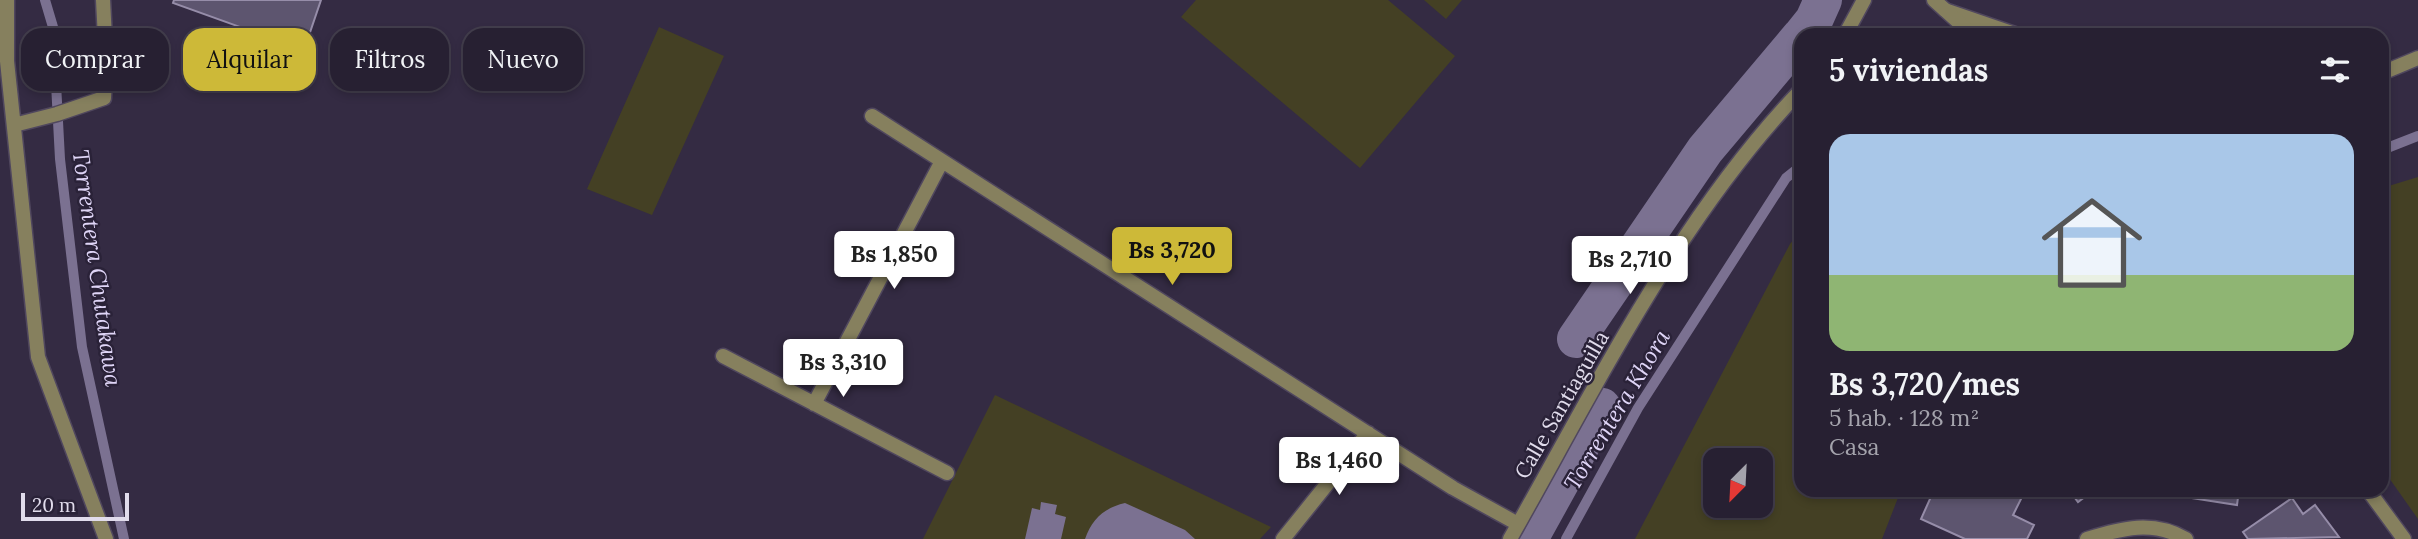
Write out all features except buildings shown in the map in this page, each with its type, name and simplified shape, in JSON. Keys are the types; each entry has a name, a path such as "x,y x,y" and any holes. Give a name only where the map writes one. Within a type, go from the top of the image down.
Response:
{"street":[{"path":"7,0 4,62 14,125 38,357 106,539"},
{"path":"14,125 57,114 104,97 106,58 103,0"},
{"path":"1849,28 1864,0"},
{"path":"1939,5 1965,28"},
{"path":"1939,5 2000,28"},
{"path":"2389,70 2418,58"},
{"name":"Calle Santiaguilla","path":"1510,539 1687,235 1766,126 1794,97"},
{"path":"872,116 1453,488 1518,524"},
{"path":"814,404 942,161"},
{"path":"723,356 947,473"},
{"path":"1283,539 1368,433"},
{"path":"2373,497 2404,539"},
{"path":"2087,539 2117,530 2156,526 2186,539"}],"shaded area":[{"path":"1196,0 1388,0 1455,56 1360,168 1181,17"},
{"path":"1424,0 1462,0 1446,19"},
{"path":"659,27 724,56 652,215 587,189"},
{"path":"2418,177 2418,519 2389,478 2389,186"},
{"path":"1794,239 1794,497 1898,497 1882,539 1635,539"},
{"path":"995,395 1271,527 1260,539 923,539"},
{"path":"1041,502 1057,505 1055,514 1066,517 1061,539 1025,539 1032,508 1040,510"},
{"path":"1125,503 1185,530 1195,539 1085,539 1100,515"}],"waterway":[{"name":"Torrentera Chutakawa","path":"45,0 53,27 60,159 82,347 124,539"},
{"path":"1808,28 1823,0"},
{"path":"1576,339 1705,150 1794,44"},
{"name":"Torrentera Khora","path":"2389,147 2418,136"},
{"name":"Torrentera Khora","path":"1566,539 1638,408 1786,178 1794,172"},
{"path":"1529,539 1602,407"}]}
